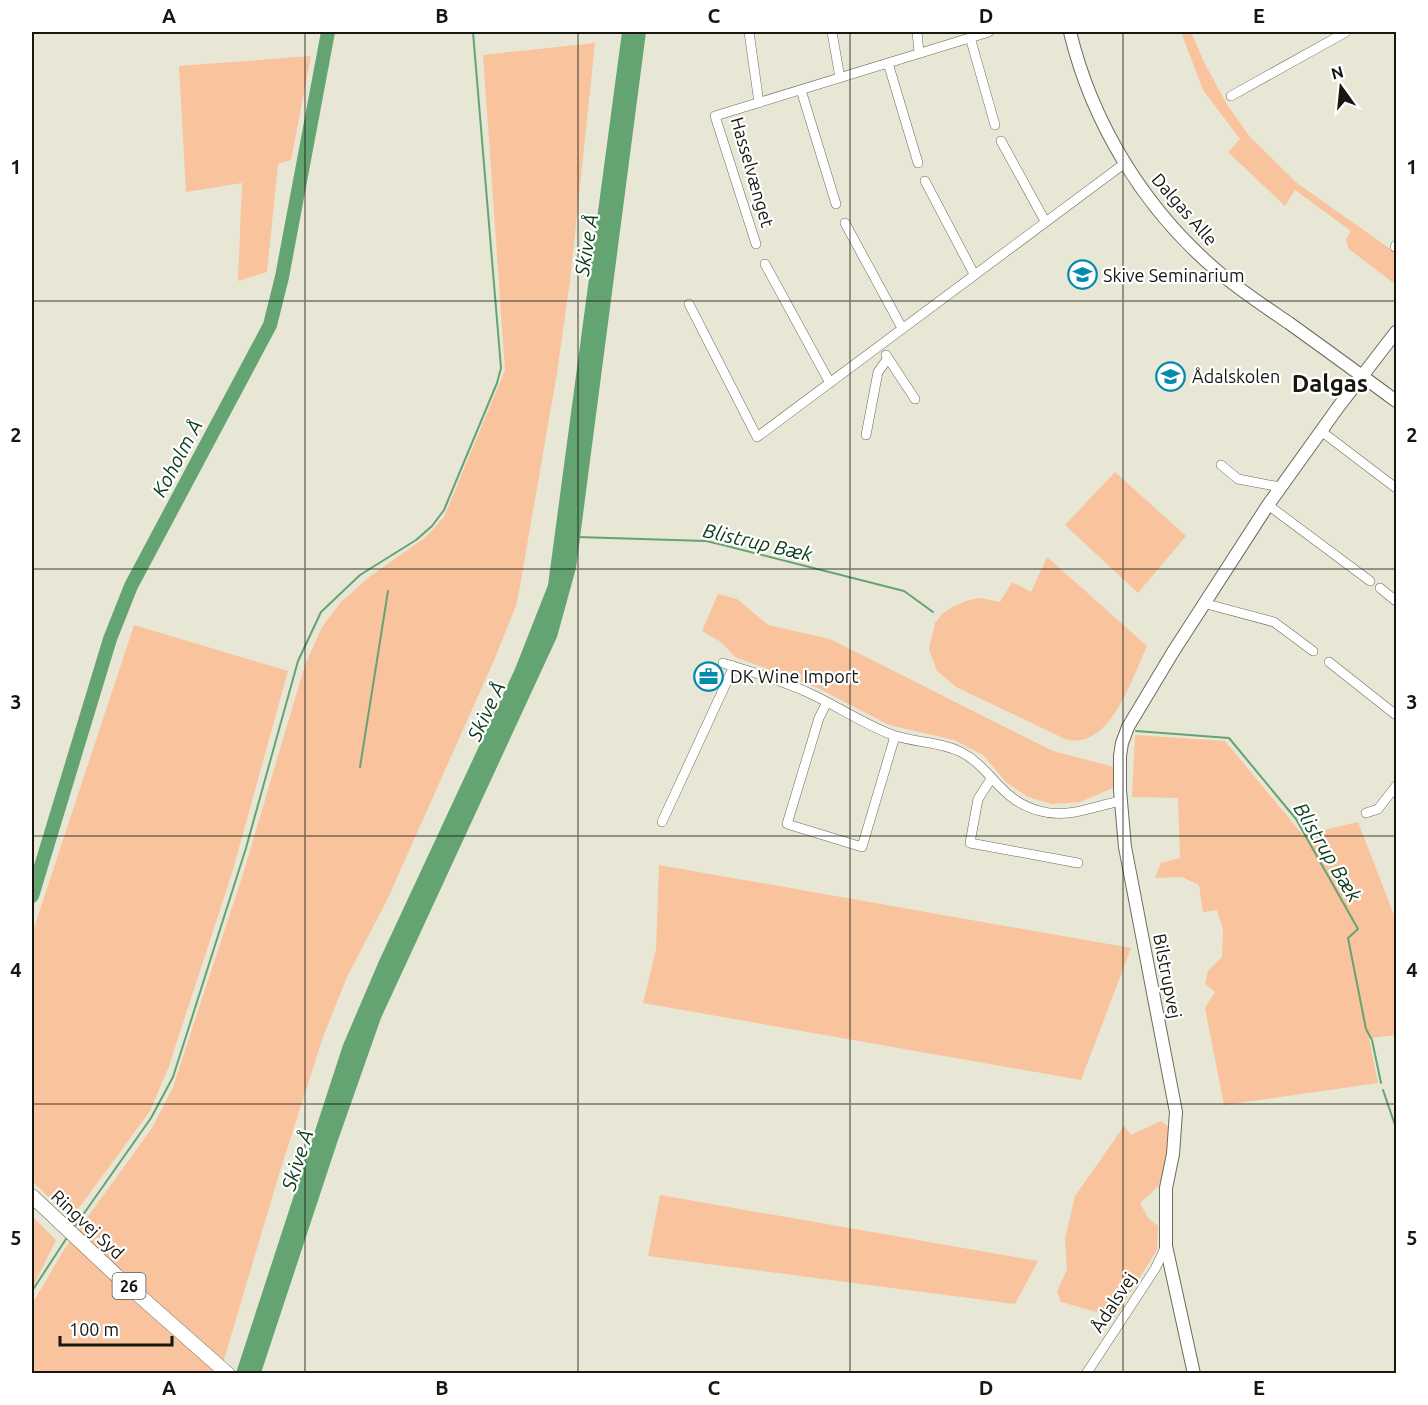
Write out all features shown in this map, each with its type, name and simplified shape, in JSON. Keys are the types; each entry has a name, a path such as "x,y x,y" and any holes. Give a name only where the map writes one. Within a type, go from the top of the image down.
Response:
{"main road":[{"name":"Ringvej Syd","path":"32,1196 117,1276 228,1374"}],"street":[{"name":"Hasselvænget","path":"749,32 759,103"},
{"path":"832,32 840,78"},
{"path":"917,32 919,53"},
{"name":"Hasselvænget","path":"756,244 716,116 989,32"},
{"name":"Dalgas Alle","path":"1070,32 1096,108 1125,163 1189,245 1216,270 1396,401"},
{"path":"1231,96 1346,32"},
{"path":"970,37 994,125"},
{"path":"888,63 918,163"},
{"path":"801,90 836,204"},
{"path":"1001,141 1045,221"},
{"path":"689,304 757,437 1125,163"},
{"path":"926,181 975,274"},
{"path":"845,223 902,328"},
{"path":"765,264 830,383"},
{"name":"Bilstrupvej","path":"1194,1374 1166,1246 1166,1188 1173,1154 1176,1112 1125,847 1120,756 1128,727 1203,603 1280,487 1396,332"},
{"path":"879,346 915,399"},
{"path":"866,435 878,372 888,358"},
{"path":"1321,431 1396,488"},
{"path":"1221,465 1238,479 1280,487"},
{"path":"1268,504 1370,581"},
{"path":"1380,588 1396,601"},
{"path":"1203,603 1274,622 1313,651"},
{"path":"1329,662 1396,715"},
{"path":"723,663 788,684 895,736 949,747 962,753 974,761 1008,796 1041,812 1060,814 1077,812 1121,801"},
{"path":"662,822 734,666"},
{"path":"827,702 819,718 787,824 862,847 895,736"},
{"path":"991,779 978,799 970,843 1078,863"},
{"path":"1366,813 1378,809 1396,786"},
{"name":"Ådalsvej","path":"1086,1374 1155,1269 1166,1246"}],"shaded area":[{"path":"622,32 646,32 576,568 557,637 381,1018 261,1373 236,1373 343,1045 379,961 515,669 548,585"},
{"path":"1181,32 1191,32 1228,106 1250,137 1297,183 1396,253 1396,285 1349,249 1346,240 1351,231 1295,190 1285,206 1228,152 1240,139 1203,90"},
{"path":"595,43 570,281 557,373 517,603 495,658 388,898 347,977 323,1037 280,1171 220,1373 32,1374 32,1304 65,1248 152,1128 173,1087 243,874 305,665 322,627 341,602 369,577 426,537 444,517 505,370 483,55"},
{"path":"311,56 291,160 278,164 267,272 238,281 242,183 186,192 179,66"},
{"path":"1115,472 1186,536 1138,593 1065,525"},
{"path":"1047,557 1147,646 1126,693 1107,724 1095,734 1081,740 1065,739 956,687 937,671 929,649 935,623 942,614 969,600 980,598 1000,602 1012,582 1031,592"},
{"path":"718,594 737,599 768,625 830,639 1053,751 1114,767 1113,788 1080,802 1052,804 1028,797 1006,782 983,755 954,740 889,725 818,688 735,657 721,642 702,631"},
{"path":"134,625 288,671 232,873 169,1066 150,1111 71,1219 32,1181 32,934"},
{"path":"1135,735 1225,741 1303,835 1358,822 1396,920 1396,1035 1369,1038 1378,1083 1224,1105 1205,1008 1215,992 1205,984 1208,971 1222,957 1223,929 1217,910 1203,912 1199,885 1182,877 1155,878 1161,863 1180,858 1178,798 1132,797"},
{"path":"659,865 1131,948 1081,1080 643,1003 656,950"},
{"path":"1161,1121 1172,1129 1161,1184 1140,1203 1148,1218 1158,1226 1157,1250 1115,1317 1061,1302 1057,1291 1067,1270 1065,1239 1075,1196 1124,1126 1131,1135"},
{"path":"660,1195 1038,1261 1015,1304 648,1256"},
{"path":"32,1216 56,1240 32,1289"}],"waterway":[{"name":"Koholm Å","path":"32,896 110,639 131,586 270,325 282,277 328,32"},
{"path":"73,1229 151,1118 173,1077 246,848 298,661 321,612 360,575 416,540 432,526 444,510 497,383 501,368 473,32"},
{"name":"Blistrup Bæk","path":"577,537 706,541 904,591 933,612"},
{"path":"360,767 388,591"},
{"name":"Blistrup Bæk","path":"1136,731 1229,738 1296,819 1358,929 1348,938 1366,1029 1372,1040 1381,1083"},
{"name":"Blistrup Bæk","path":"1383,1090 1396,1128"},
{"path":"32,1291 68,1236"}],"place":[{"name":"Skive Seminarium","path":"1082,275"},
{"name":"Ådalskolen","path":"1171,376"},
{"name":"DK Wine Import","path":"709,676"}],"district":[{"name":"Dalgas","path":"1330,383"}],"water label":[{"name":"Skive Å","path":"586,245"},
{"name":"Skive Å","path":"486,711"},
{"name":"Skive Å","path":"297,1160"}]}
